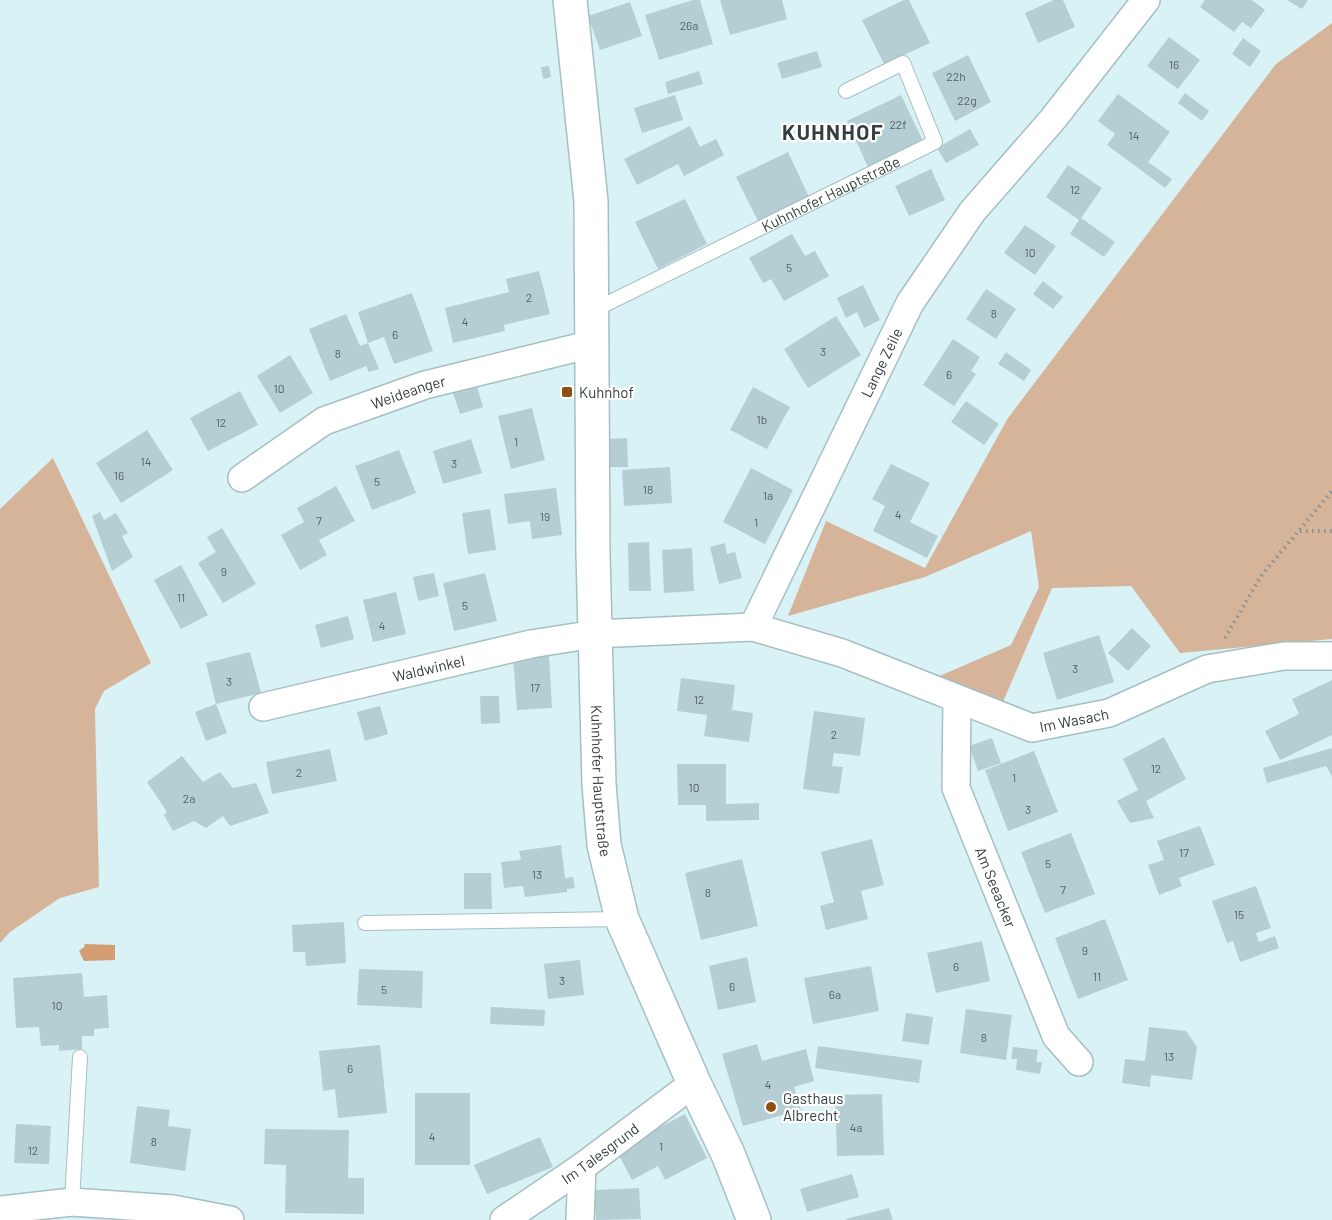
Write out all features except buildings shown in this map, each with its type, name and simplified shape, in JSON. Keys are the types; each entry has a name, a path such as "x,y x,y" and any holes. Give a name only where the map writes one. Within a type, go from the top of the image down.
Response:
{"street":[{"name":"Kuhnhofer Hauptstraße","path":"570,0 591,201 590,392 599,784 604,845 622,919 728,1154 754,1220"},
{"name":"Lange Zeile","path":"753,627 910,303 972,212 1053,119 1146,0"},
{"name":"Weideanger","path":"242,478 324,421 425,385 592,344"},
{"path":"595,634 753,627"},
{"name":"Im Wasach","path":"753,627 842,653 1032,728 1109,713 1207,669 1284,656 1332,656"},
{"name":"Waldwinkel","path":"263,707 531,644 595,634"},
{"name":"Am Seeacker","path":"957,700 956,788 1056,1036 1079,1062"},
{"name":"Im Talesgrund","path":"504,1220 582,1167 694,1083"},
{"path":"580,1220 582,1167"},
{"path":"0,1210 72,1202 173,1209 230,1220"}],"lane":[{"name":"Kuhnhofer Hauptstraße","path":"591,312 936,142 903,63 846,91"},
{"path":"365,922 622,919"},
{"path":"72,1202 80,1057"}],"path":[{"path":"1207,669 1262,576 1332,491"},
{"path":"1300,531 1332,531"}],"shaded area":[{"path":"1332,23 1332,639 1180,653 1131,586 1052,588 1002,704 935,678 1011,645 1039,587 1031,531 925,577 788,616 826,521 925,568 1008,418 1276,64"},
{"path":"53,458 151,663 104,691 95,709 99,887 60,898 10,932 0,943 0,509"},
{"path":"85,944 115,945 115,960 84,961 79,951"}],"place":[{"name":"Kuhnhof","path":"567,392"},
{"name":"Gasthaus Albrecht","path":"771,1107"}],"district":[{"name":"KUHNHOF","path":"833,131"}]}
